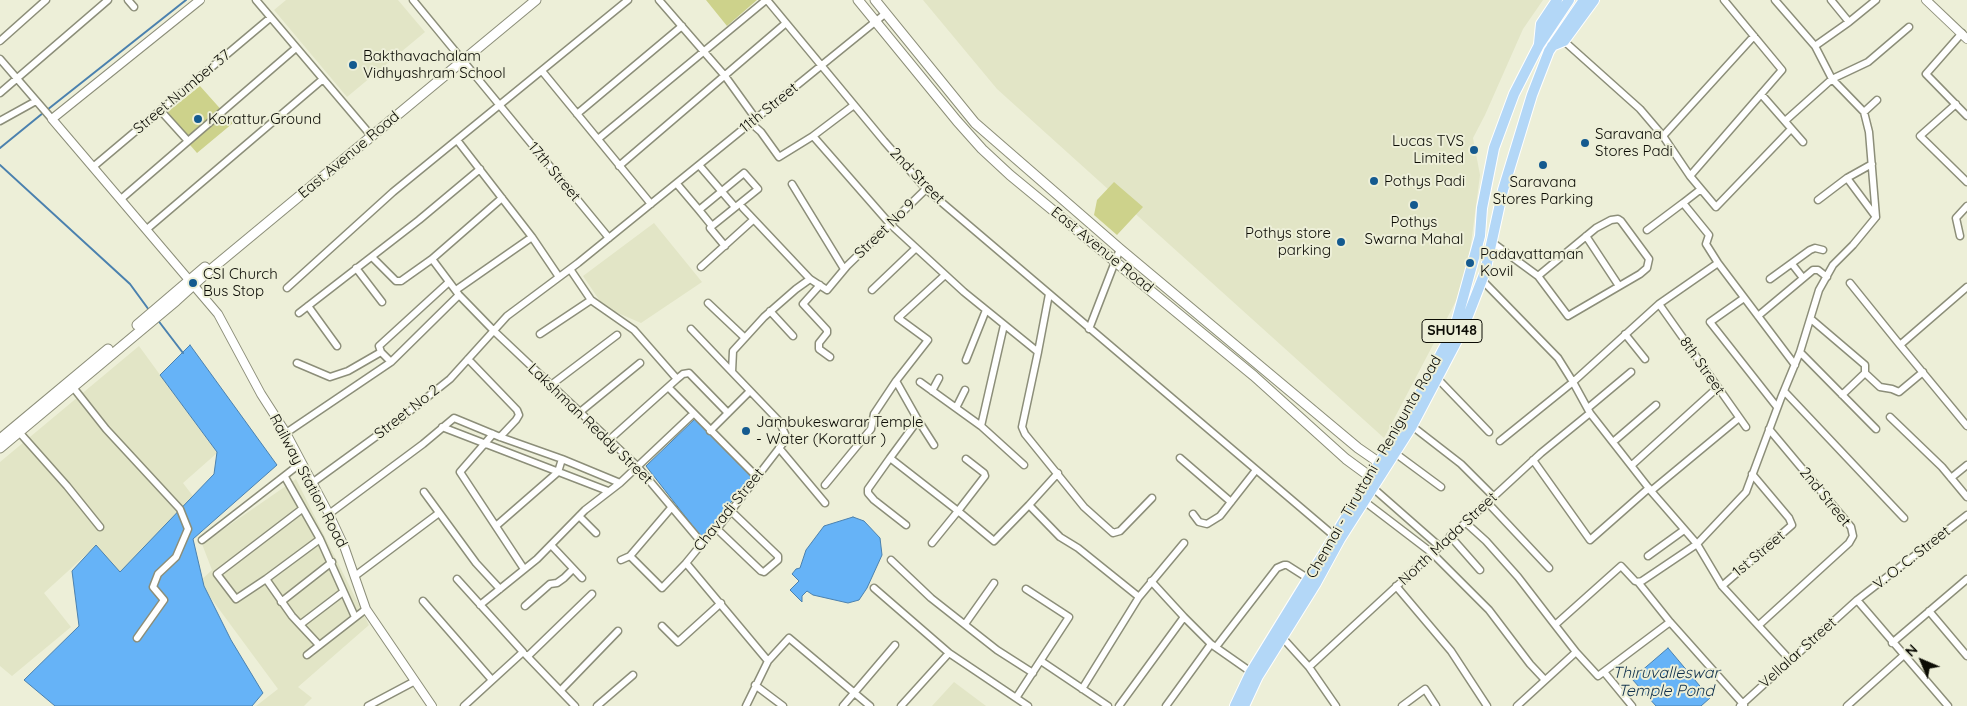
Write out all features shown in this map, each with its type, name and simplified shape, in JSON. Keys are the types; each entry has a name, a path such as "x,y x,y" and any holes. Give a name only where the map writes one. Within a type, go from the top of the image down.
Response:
{"main road":[{"name":"East Avenue Road","path":"192,282 527,0"},
{"name":"East Avenue Road","path":"141,325 368,132 536,0"},
{"name":"East Avenue Road","path":"858,0 982,149 1010,175 1254,376 1373,482"},
{"name":"East Avenue Road","path":"875,0 976,124 1358,448 1382,465"},
{"path":"1539,45 1540,24 1557,0"},
{"name":"SHU148","path":"1539,45 1569,0"},
{"name":"SHU148","path":"1552,46 1584,0"},
{"path":"1552,46 1564,41 1594,0"},
{"name":"Chennai - Tiruttani - Renigunta Road","path":"1235,706 1251,672 1316,583 1340,539 1364,501 1454,327 1480,236 1482,208 1494,148 1514,94 1539,45"},
{"name":"Chennai - Tiruttani - Renigunta Road","path":"1382,465 1395,453 1412,426 1462,331 1482,280 1503,190 1523,121 1544,61 1552,46"},
{"path":"0,448 141,325"},
{"path":"0,439 141,325"},
{"name":"Chennai - Tiruttani - Renigunta Road","path":"1244,706 1278,634 1333,535 1373,482"}],"street":[{"path":"0,41 46,0"},
{"path":"0,93 108,0"},
{"path":"128,0 134,7"},
{"path":"0,59 50,117 200,0"},
{"path":"256,0 368,132"},
{"path":"287,288 393,192 628,0"},
{"path":"660,0 725,76 753,121 779,157 813,136 854,105"},
{"path":"598,139 767,0"},
{"name":"2nd Street","path":"767,0 926,189 1333,535"},
{"path":"1690,176 1782,70 1724,0"},
{"path":"1638,582 1697,544 1746,492 1777,407 1800,352 1819,290 1833,265 1853,245 1876,217 1869,132 1864,112 1832,79 1815,46 1775,0"},
{"path":"1831,0 1849,22"},
{"path":"1815,46 1876,0"},
{"path":"1926,0 1964,36 1926,74 1967,116"},
{"name":"17th Street","path":"415,1 609,238"},
{"name":"11th Street","path":"570,269 886,13"},
{"name":"Street Number 37","path":"93,167 270,18"},
{"path":"619,166 786,23"},
{"path":"578,114 682,26"},
{"path":"1785,122 1832,79 1868,62 1909,27"},
{"path":"1663,136 1754,36"},
{"path":"1564,41 1640,109 1663,136 1690,176 1716,207 1791,129"},
{"path":"120,198 296,48"},
{"path":"542,70 651,204"},
{"path":"147,230 324,79"},
{"path":"1761,94 1803,142"},
{"path":"0,121 35,100"},
{"path":"1864,112 1877,100"},
{"path":"1956,104 1920,136 1967,182"},
{"path":"160,110 188,141"},
{"name":"Railway Station Road","path":"50,117 218,314 261,394 286,433 329,514 344,546 366,609 432,706"},
{"path":"813,136 890,224 986,310 1038,352"},
{"path":"457,140 532,237 559,277"},
{"path":"1818,200 1847,178 1872,164"},
{"path":"698,165 735,208"},
{"path":"299,313 372,257 480,169"},
{"path":"677,184 712,226 758,190 745,173 699,210"},
{"path":"1847,178 1876,217"},
{"path":"792,184 844,269"},
{"name":"Street No 9","path":"820,285 827,290 844,269 926,189"},
{"path":"1647,230 1701,190"},
{"path":"372,257 398,281 432,259 502,198"},
{"path":"1684,203 1709,234 1706,244 1718,264 1795,365"},
{"path":"1960,236 1956,218 1967,206"},
{"path":"743,208 810,279 820,285 803,304 827,330 828,333 818,346 821,352 830,357"},
{"path":"1492,243 1538,276 1568,316 1640,274 1647,268 1649,259 1618,218 1611,220 1586,236 1538,276"},
{"path":"701,267 754,220"},
{"path":"710,228 726,246"},
{"path":"1586,236 1619,286"},
{"path":"286,433 391,362 457,293 532,237"},
{"path":"872,290 916,248"},
{"path":"1090,329 1120,248"},
{"path":"1770,279 1810,250 1815,248 1823,250"},
{"name":"Lakshman Reddy Street","path":"432,259 457,293 494,331 638,466 702,543"},
{"path":"1500,441 1574,382 1659,304 1718,264"},
{"path":"1792,264 1803,278"},
{"path":"356,268 382,302"},
{"path":"570,269 591,300 634,330 677,380"},
{"name":"Street No 2","path":"312,483 422,402 450,379 508,316 570,269"},
{"path":"1758,316 1816,269 1827,277"},
{"path":"825,485 871,429 874,414 896,381 928,340 898,318 945,274"},
{"path":"732,372 733,351 770,312 810,279"},
{"path":"1482,280 1558,358 1574,382 1589,411 1650,490 1697,544 1722,586 1790,660"},
{"path":"391,362 381,352 379,348 381,344 449,282"},
{"path":"1850,283 1967,426"},
{"path":"1900,345 1967,287"},
{"path":"1049,294 1022,427 1025,434 1084,507 1113,533 1120,531 1152,498"},
{"path":"1744,298 1710,322 1777,407"},
{"path":"540,334 591,300"},
{"path":"708,303 745,338"},
{"name":"8th Street","path":"1659,304 1746,427"},
{"path":"308,306 336,346"},
{"path":"966,360 986,310"},
{"path":"770,312 793,336"},
{"path":"1811,319 1862,362 1865,367 1865,373 1842,395"},
{"path":"981,426 1004,325"},
{"path":"691,329 779,421 787,438 779,448 826,503"},
{"path":"1626,334 1645,359"},
{"path":"551,385 617,335"},
{"path":"297,363 330,377 348,371 381,352"},
{"path":"1800,352 1876,429"},
{"path":"468,360 517,410 519,415 516,420 500,437"},
{"path":"580,412 640,362"},
{"name":"North Mada Street","path":"1309,667 1465,522 1631,372"},
{"path":"1865,373 1880,387 1899,392 1923,372"},
{"path":"609,440 683,374 689,373 728,413"},
{"path":"932,391 939,378"},
{"path":"1438,379 1489,432"},
{"path":"896,381 934,445"},
{"path":"920,382 981,426 1024,464"},
{"path":"72,386 106,429 180,509 188,529 176,557 158,574 153,587 164,600 137,638"},
{"path":"669,388 756,477"},
{"path":"1632,466 1717,388"},
{"path":"956,408 965,390"},
{"path":"710,431 750,391"},
{"path":"1784,392 1904,518"},
{"path":"1613,442 1656,405"},
{"path":"480,605 551,545 579,516 620,483 693,414"},
{"path":"1890,417 1951,478 1967,497"},
{"path":"329,514 423,444 454,418 500,437 562,458 620,483"},
{"path":"1533,460 1590,540 1738,418"},
{"path":"906,525 874,500 868,493 868,489 918,420"},
{"path":"1412,426 1460,464 1494,497"},
{"path":"442,427 608,491"},
{"name":"2nd Street","path":"1759,625 1849,543 1853,536 1851,527 1769,429"},
{"path":"19,432 100,527"},
{"path":"493,434 460,472 524,569"},
{"name":"Chavadi Street","path":"768,661 686,563 702,543 717,529 779,448"},
{"path":"1395,453 1441,488"},
{"path":"496,526 558,472 562,458"},
{"path":"890,458 994,542 1058,473"},
{"path":"1180,458 1231,502"},
{"path":"932,543 985,476 984,473 966,459"},
{"path":"202,540 301,463"},
{"path":"1951,478 1967,465"},
{"path":"1193,514 1199,522 1207,524 1220,516 1256,470"},
{"name":"1st Street","path":"1722,586 1792,525 1789,518 1752,474"},
{"path":"285,477 332,562 355,617"},
{"path":"1373,482 1439,546"},
{"path":"424,492 476,563 500,589"},
{"path":"1364,501 1432,553 1489,610 1530,664 1545,680"},
{"path":"1487,502 1549,568"},
{"path":"1029,505 1060,537 1078,548 1139,597"},
{"path":"621,560 630,556 671,508"},
{"path":"302,509 217,574 236,599 320,539"},
{"path":"717,529 760,571 764,572 778,560 778,556 731,511"},
{"path":"355,576 439,513"},
{"name":"V. O. C. Street","path":"1857,600 1967,515"},
{"path":"579,516 596,533"},
{"path":"1465,522 1486,541 1518,577 1576,652 1598,676 1670,622"},
{"path":"1648,556 1684,530"},
{"path":"1450,536 1480,570"},
{"path":"1082,689 1139,597 1184,543"},
{"path":"551,545 582,578"},
{"path":"630,556 662,588 686,563"},
{"path":"891,560 931,598 997,650 1034,672"},
{"path":"281,602 332,562"},
{"path":"1166,706 1277,568 1284,564 1287,565 1309,579"},
{"path":"1555,625 1621,566 1638,582 1742,705"},
{"path":"525,606 550,584 557,583 574,569"},
{"path":"266,579 281,602 319,645"},
{"path":"1892,643 1967,579"},
{"path":"457,580 575,706"},
{"path":"1151,581 1213,646 1251,672"},
{"path":"965,624 994,582"},
{"path":"1396,586 1450,651 1487,706"},
{"path":"874,588 949,653 1028,706"},
{"path":"1016,698 1069,616 1026,589"},
{"path":"301,624 343,592"},
{"path":"464,706 592,594"},
{"path":"1857,600 1948,706"},
{"name":"Vellalar Street","path":"1742,705 1857,600"},
{"path":"423,601 492,680"},
{"path":"662,626 678,642 721,603"},
{"path":"307,655 366,609"},
{"path":"1929,610 1964,647 1967,656"},
{"path":"1119,706 1184,617"},
{"path":"561,690 618,631"},
{"path":"1278,634 1309,667 1336,706"},
{"path":"746,706 768,661 789,638 870,706"},
{"path":"843,706 895,645"},
{"path":"1516,706 1576,652"},
{"path":"901,706 949,653"},
{"path":"1847,706 1904,656"},
{"path":"1041,661 1108,706"},
{"path":"1604,672 1632,706"},
{"path":"597,706 633,675"},
{"path":"368,706 415,681"},
{"path":"755,685 783,706"},
{"path":"1402,706 1426,689 1436,706"}],"shaded area":[{"name":"Bakthavachalam Vidhyashram School","path":"286,0 398,0 425,32 347,97 274,10"},
{"path":"923,0 1543,0 1523,29 1473,138 1480,175 1466,282 1384,438 997,89"},
{"path":"654,223 702,282 641,323 604,307 583,276"},
{"path":"139,346 217,453 183,483 202,508 113,581 89,552 44,593 71,627 12,676 0,666 0,462"},
{"path":"296,479 369,625 298,687 312,698 304,706 256,706 278,689 199,582 212,570 202,544"},
{"path":"954,682 986,706 932,706"}],"green space":[{"path":"706,0 757,0 727,26"},
{"name":"Korattur Ground","path":"200,86 233,123 197,153 164,115"},
{"path":"1114,182 1143,207 1117,235 1094,215 1097,200"}],"water":[{"path":"190,345 277,465 193,539 204,586 231,640 263,693 252,706 55,706 24,680 79,626 72,571 96,545 120,572 214,474 217,452 160,375"},
{"path":"697,417 753,475 702,538 646,466"},
{"path":"853,517 864,521 880,538 882,555 867,588 859,600 848,603 813,595 807,591 802,596 802,602 790,590 799,581 792,574 796,569 800,568 806,550 824,526"},
{"name":"Thiruvalleswar Temple Pond","path":"1668,648 1710,698 1701,706 1656,706 1632,679"}],"waterway":[{"path":"47,110 186,0"},
{"path":"0,148 43,113"},
{"path":"0,165 130,284 149,310"},
{"path":"157,319 183,353"}],"place":[{"name":"Bakthavachalam Vidhyashram School","path":"353,65"},
{"name":"Korattur Ground","path":"198,119"},
{"name":"Saravana Stores Padi","path":"1585,143"},
{"name":"Lucas TVS Limited","path":"1474,150"},
{"name":"Saravana Stores Parking","path":"1543,165"},
{"name":"Pothys Padi","path":"1374,181"},
{"name":"Pothys Swarna Mahal","path":"1414,205"},
{"name":"Pothys store parking","path":"1341,242"},
{"name":"Padavattaman Kovil","path":"1470,263"},
{"name":"CSI Church Bus Stop","path":"193,283"},
{"name":"Jambukeswarar Temple - Water (Korattur )","path":"746,431"}]}
